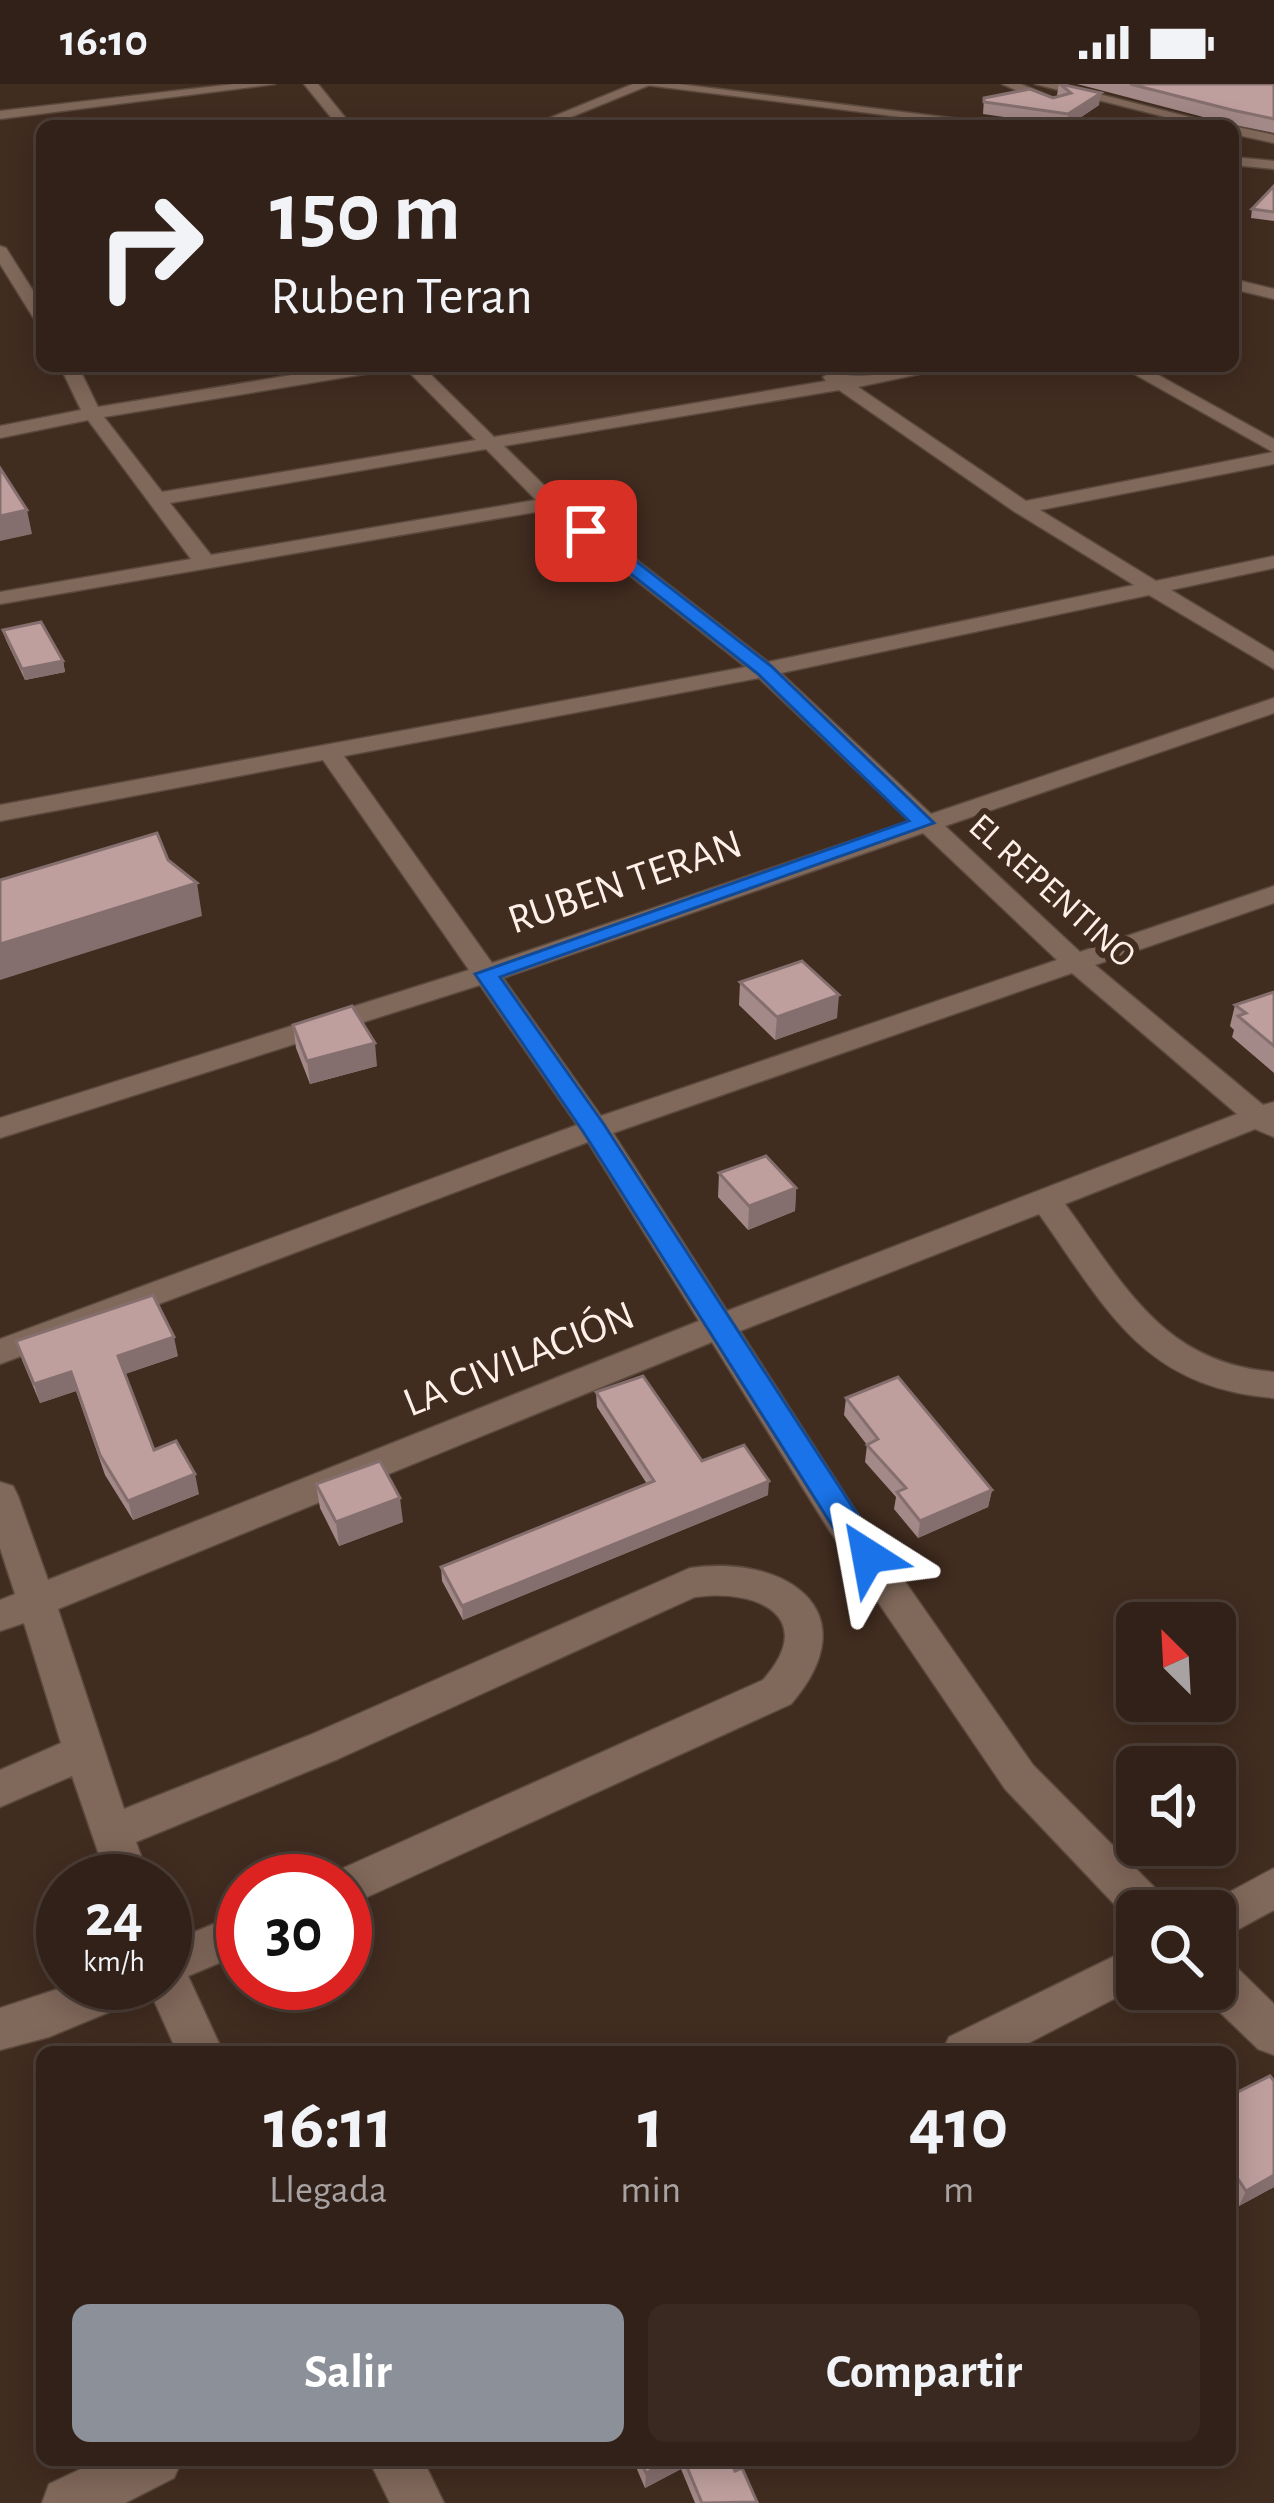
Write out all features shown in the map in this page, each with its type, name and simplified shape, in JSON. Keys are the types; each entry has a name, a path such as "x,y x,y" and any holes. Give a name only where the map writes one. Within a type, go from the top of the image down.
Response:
{"street":[{"path":"0,115 170,90 268,84"},
{"path":"311,84 336,120"},
{"path":"552,120 645,84 956,120"},
{"path":"1009,84 1079,111"},
{"path":"1042,84 1193,120"},
{"path":"1239,131 1274,139"},
{"path":"1239,161 1274,165"},
{"path":"0,251 36,309"},
{"path":"1239,286 1274,295"},
{"path":"72,372 92,413 207,565"},
{"path":"178,372 191,394"},
{"path":"0,432 317,372"},
{"name":"EL REPENTINO","path":"418,372 550,503 764,670 1075,962 1269,1119"},
{"path":"827,372 1022,508 1274,662"},
{"path":"157,499 910,372"},
{"path":"1140,372 1274,447"},
{"path":"1022,508 1274,458"},
{"path":"0,598 550,503"},
{"path":"0,813 764,670 1274,562"},
{"name":"RUBEN TERAN","path":"0,1129 486,974 1274,706"},
{"path":"331,754 595,1129 842,1520 1019,1777 1129,1890"},
{"path":"0,1352 595,1129 1274,894"},
{"name":"LA CIVILACIÓN","path":"0,1616 723,1325 1269,1119"},
{"path":"1047,1202 1153,1342 1196,1374 1274,1385"},
{"path":"0,1496 39,1601 81,1753 119,1854"},
{"path":"111,1833 324,1747 690,1583 709,1577 752,1580 772,1588 799,1614 806,1631 802,1664 777,1692 372,1876"},
{"path":"0,1790 81,1753"},
{"path":"1236,1910 1274,1887"},
{"path":"977,2046 1116,1976"},
{"path":"1236,1997 1274,2034"},
{"path":"0,2029 61,2010"},
{"path":"181,2010 197,2046"},
{"path":"68,2503 144,2466"},
{"path":"398,2466 418,2503"}],"building":[{"path":"1060,84 1101,93 1068,114 984,102 984,98 1030,89 1053,98 1071,93"},
{"path":"1130,84 1274,84 1274,119 1232,110"},
{"path":"1274,186 1274,212 1252,209"},
{"path":"0,468 27,510 0,516"},
{"path":"41,622 63,661 22,669 3,630"},
{"path":"157,833 168,860 197,883 0,944 0,880"},
{"path":"802,961 839,995 777,1017 740,982"},
{"path":"1274,992 1274,1046 1238,1016 1246,1013 1235,1005"},
{"path":"352,1006 375,1043 307,1061 293,1025"},
{"path":"766,1156 796,1188 749,1206 719,1173"},
{"path":"153,1295 174,1337 118,1356 154,1450 176,1441 195,1474 128,1501 100,1455 71,1372 34,1384 16,1341"},
{"path":"643,1376 702,1461 744,1445 769,1481 462,1606 441,1567 654,1481 596,1392"},
{"path":"898,1377 992,1490 920,1521 897,1492 906,1488 867,1445 878,1439 846,1398"},
{"path":"380,1461 400,1498 336,1522 316,1484"},
{"path":"1270,2076 1274,2081 1274,2175 1246,2191 1236,2176 1236,2093"},
{"path":"687,2466 742,2468 757,2502 702,2503"}],"route":[{"path":"586,531 764,670 923,823 486,974 595,1129 868,1556"}]}
